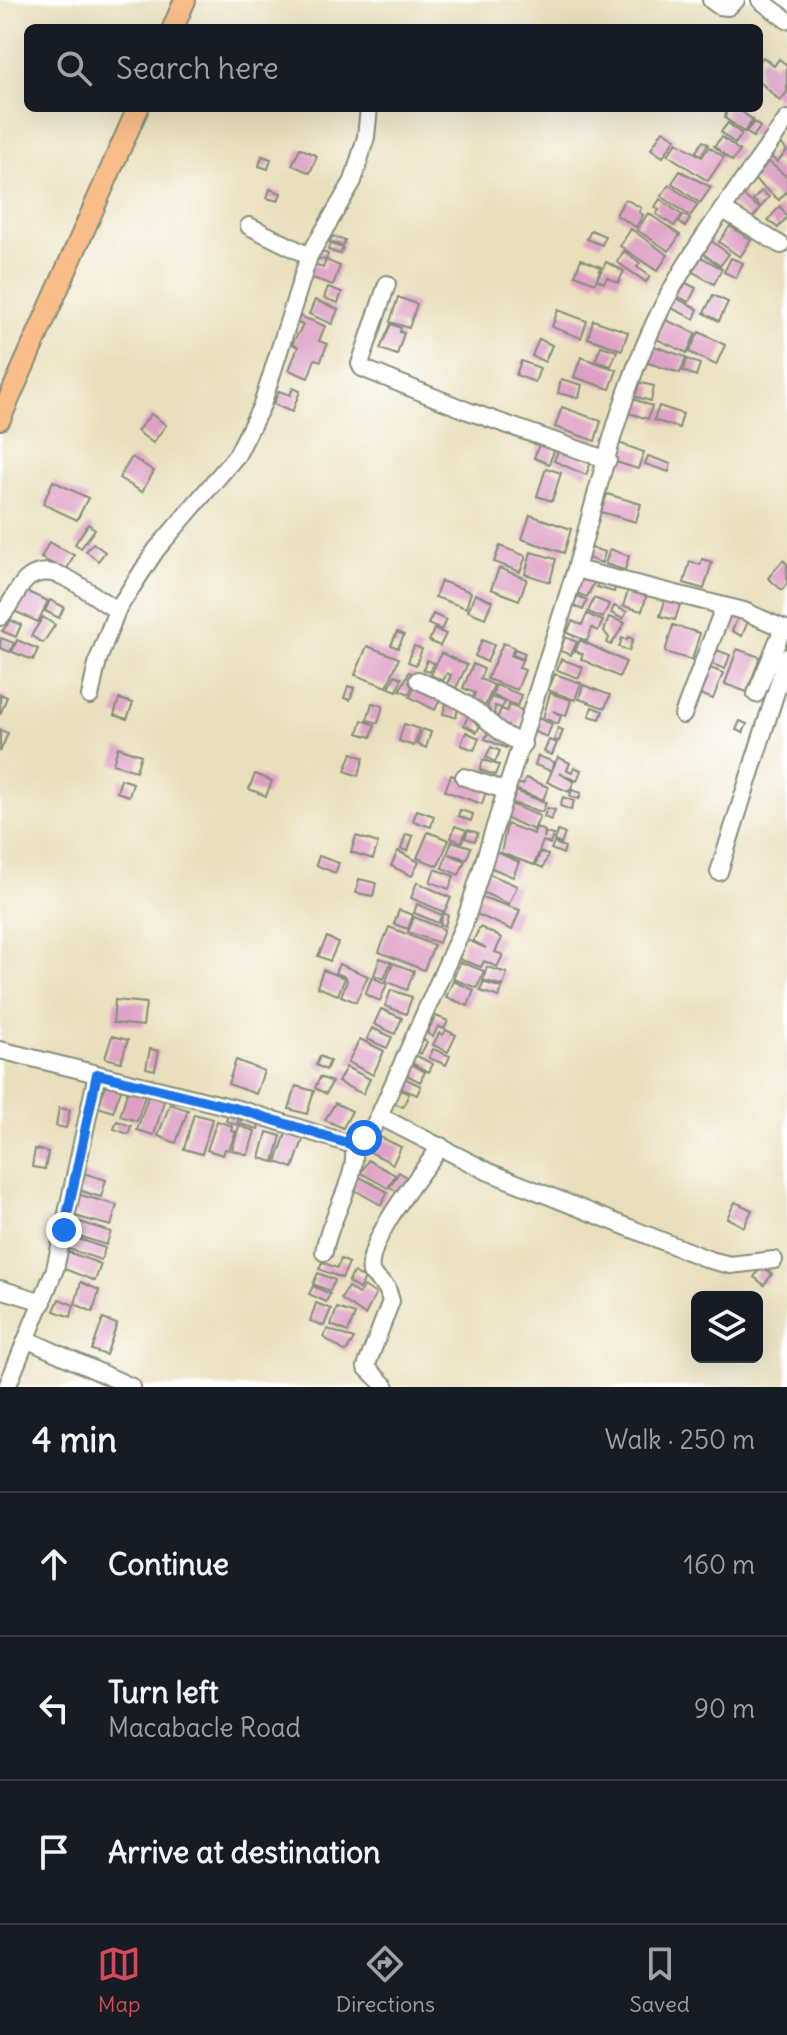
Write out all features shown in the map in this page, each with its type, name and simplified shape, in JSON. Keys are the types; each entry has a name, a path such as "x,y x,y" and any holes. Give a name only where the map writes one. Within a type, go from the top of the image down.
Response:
{"main road":[{"path":"175,24 185,0"},
{"path":"0,419 136,112"}],"street":[{"path":"711,0 723,7 736,0"},
{"path":"760,0 787,20"},
{"path":"90,696 98,660 117,610 156,550 237,455 262,405 309,256 353,181 366,137 369,112"},
{"path":"353,1145 372,1129 379,1116 464,925 523,744 632,377 654,324 680,275 787,119"},
{"path":"723,210 781,245"},
{"path":"755,231 765,217"},
{"path":"249,226 309,256"},
{"path":"387,284 360,364 362,368 468,411 608,460"},
{"path":"576,569 744,611 785,629 756,694"},
{"path":"0,617 22,584 34,574 43,572 70,579 97,601 117,610"},
{"path":"683,715 724,607"},
{"path":"719,872 787,657"},
{"path":"418,680 481,715 497,733 523,744"},
{"path":"464,777 507,791"},
{"path":"0,1050 242,1110 353,1145"},
{"path":"7,1387 55,1269 97,1074"},
{"path":"379,1116 489,1172 710,1260 730,1265 774,1260"},
{"path":"324,1252 356,1154 353,1145"},
{"path":"386,1387 366,1367 391,1301 387,1288 371,1273 370,1259 392,1217 441,1146"},
{"path":"0,1289 43,1302"},
{"path":"28,1340 132,1387"}],"building":[{"path":"763,57 774,66 779,59 787,65 787,92 780,101 763,85"},
{"path":"726,112 742,112 753,120 744,132 725,118"},
{"path":"754,122 760,127 753,137 746,132"},
{"path":"728,123 742,134 735,144 721,132"},
{"path":"663,130 676,138 663,157 651,149"},
{"path":"722,137 740,151 732,161 714,146"},
{"path":"703,141 708,144 701,155 696,152"},
{"path":"677,142 702,157 709,147 724,157 708,181 668,155"},
{"path":"781,143 787,151 777,162 770,156"},
{"path":"300,148 317,156 310,173 292,165"},
{"path":"262,156 271,159 268,169 259,166"},
{"path":"763,157 787,177 787,191 779,200 749,175"},
{"path":"680,171 711,187 700,203 672,183"},
{"path":"669,185 698,205 690,216 661,196"},
{"path":"270,189 281,193 278,201 267,198"},
{"path":"761,191 769,197 761,207 753,200"},
{"path":"739,192 760,209 751,220 730,203"},
{"path":"625,199 641,208 639,212 643,215 636,227 616,215"},
{"path":"660,199 682,215 674,226 656,214 659,210 655,207"},
{"path":"780,206 787,217 778,228 768,220"},
{"path":"648,213 680,235 669,251 637,230"},
{"path":"684,215 690,219 685,227 679,222"},
{"path":"730,226 751,240 740,257 719,242"},
{"path":"631,229 668,255 657,271 620,246"},
{"path":"591,230 605,236 602,245 587,239"},
{"path":"332,236 345,240 343,246 330,242"},
{"path":"710,240 729,254 720,266 701,252"},
{"path":"330,244 343,248 340,254 328,250"},
{"path":"316,250 328,254 326,260 313,258"},
{"path":"624,251 640,263 637,267 650,276 646,282 617,262"},
{"path":"696,254 722,269 714,284 688,269"},
{"path":"731,258 743,263 736,278 724,272"},
{"path":"581,259 601,267 595,283 575,275"},
{"path":"326,260 340,266 333,285 306,276 311,263 323,268"},
{"path":"606,262 624,271 618,283 607,277 604,283 597,279"},
{"path":"680,280 696,288 689,302 673,294"},
{"path":"328,287 342,292 338,303 324,298"},
{"path":"713,295 728,302 719,321 704,313"},
{"path":"672,296 698,309 694,319 667,306"},
{"path":"398,297 417,304 409,328 390,322"},
{"path":"315,300 338,309 332,324 309,314"},
{"path":"558,310 587,321 581,338 552,327"},
{"path":"300,316 325,326 319,341 327,344 321,361 315,359 308,378 289,370 298,347 292,344 303,325 297,323"},
{"path":"661,318 696,333 687,353 652,337"},
{"path":"593,320 628,332 622,350 588,338"},
{"path":"391,324 401,328 400,332 404,333 397,355 380,349"},
{"path":"699,332 725,345 716,365 689,352"},
{"path":"539,339 552,345 545,362 532,356"},
{"path":"651,345 686,357 680,373 645,362"},
{"path":"601,346 617,351 611,366 595,361"},
{"path":"581,357 617,370 610,389 574,377"},
{"path":"687,359 700,364 696,376 683,371"},
{"path":"521,361 540,368 535,382 516,375"},
{"path":"561,379 582,385 579,398 558,393"},
{"path":"637,382 654,386 651,401 633,396"},
{"path":"293,388 300,391 292,412 273,404 279,391 290,395"},
{"path":"631,398 652,406 648,419 626,412"},
{"path":"659,406 683,414 679,428 654,420"},
{"path":"562,407 601,421 595,441 555,427"},
{"path":"151,414 166,425 153,443 137,431"},
{"path":"540,442 555,448 549,464 534,458"},
{"path":"616,442 644,452 638,469 610,460"},
{"path":"559,448 591,462 586,475 554,461"},
{"path":"648,456 671,464 669,472 645,464"},
{"path":"132,457 154,471 142,492 119,478"},
{"path":"546,468 561,473 552,501 537,496"},
{"path":"53,481 88,498 77,520 43,504"},
{"path":"607,494 641,504 636,522 601,512"},
{"path":"530,515 571,529 564,553 522,539"},
{"path":"88,524 95,529 81,548 75,544"},
{"path":"49,542 74,555 66,571 41,558"},
{"path":"93,543 105,552 98,561 86,551"},
{"path":"500,546 526,556 520,572 494,562"},
{"path":"591,548 605,552 602,563 587,558"},
{"path":"610,549 629,556 625,570 605,564"},
{"path":"531,552 556,559 550,582 525,574"},
{"path":"702,559 712,562 704,589 684,583 690,561 700,565"},
{"path":"783,560 787,564 787,584 782,590 768,578"},
{"path":"499,568 527,579 519,600 491,589"},
{"path":"583,572 597,577 587,597 576,593"},
{"path":"599,580 616,585 614,592 597,587"},
{"path":"441,581 471,592 466,608 435,597"},
{"path":"629,588 647,594 642,611 623,606"},
{"path":"23,590 48,601 38,622 14,611"},
{"path":"475,594 492,601 485,618 468,611"},
{"path":"578,596 587,600 583,610 573,606"},
{"path":"594,598 609,604 603,618 588,612"},
{"path":"666,598 681,602 675,620 660,616"},
{"path":"50,600 64,607 59,618 45,611"},
{"path":"614,606 627,612 623,619 611,613"},
{"path":"433,614 446,620 441,630 428,624"},
{"path":"587,614 603,621 598,631 592,628 587,641 567,633 572,621 582,625"},
{"path":"43,617 55,625 43,643 31,636"},
{"path":"609,617 625,623 611,645 607,643 609,638 604,631"},
{"path":"738,617 748,621 742,636 732,631"},
{"path":"11,620 21,625 16,637 2,631"},
{"path":"673,625 700,633 692,660 665,652"},
{"path":"434,629 446,634 440,646 429,641"},
{"path":"397,632 404,635 398,648 391,645"},
{"path":"565,637 577,642 571,655 560,651"},
{"path":"628,637 633,639 629,651 619,647 622,638 627,640"},
{"path":"1,638 14,643 10,652 0,648"},
{"path":"17,640 38,649 33,660 12,652"},
{"path":"482,640 494,645 487,662 475,656"},
{"path":"580,640 626,662 619,677 581,659 583,654 575,651"},
{"path":"503,643 514,647 511,656 522,660 519,668 525,670 517,690 487,679"},
{"path":"367,646 399,658 387,687 355,675"},
{"path":"414,646 422,649 416,665 408,662"},
{"path":"709,647 730,655 725,669 704,661"},
{"path":"515,649 525,653 523,659 513,655"},
{"path":"737,649 760,657 747,692 725,684"},
{"path":"441,653 467,665 456,688 447,684 451,675 447,673 443,681 431,675"},
{"path":"561,659 583,667 579,678 557,670"},
{"path":"427,660 434,663 430,672 423,669"},
{"path":"473,664 484,669 480,679 494,685 485,706 472,701 475,693 463,688"},
{"path":"705,666 723,673 713,699 695,692"},
{"path":"409,672 417,676 409,694 400,690"},
{"path":"555,674 581,683 575,700 548,690"},
{"path":"395,675 402,678 397,691 389,688"},
{"path":"418,681 443,693 435,710 410,697"},
{"path":"496,685 521,695 517,706 492,695"},
{"path":"583,685 610,695 605,708 579,699"},
{"path":"348,686 354,688 350,700 344,698"},
{"path":"550,693 571,700 566,716 553,711 561,716 558,724 543,718"},
{"path":"0,694 7,697 0,715"},
{"path":"491,697 505,702 502,708 495,706 494,718 488,716"},
{"path":"119,699 133,703 127,719 114,715"},
{"path":"447,701 459,704 456,717 443,714"},
{"path":"372,703 383,706 378,723 367,720"},
{"path":"509,705 524,711 516,732 495,723 501,709 507,711"},
{"path":"592,707 603,711 600,719 589,716"},
{"path":"469,714 482,721 477,732 464,725"},
{"path":"535,717 552,724 547,737 530,730"},
{"path":"362,720 375,725 371,737 358,733"},
{"path":"740,721 747,724 743,733 736,730"},
{"path":"404,724 419,729 414,746 399,741"},
{"path":"558,728 563,730 559,741 554,740"},
{"path":"422,729 431,732 426,748 417,744"},
{"path":"0,730 8,733 0,752"},
{"path":"466,732 479,738 474,750 461,745"},
{"path":"488,732 508,740 506,748 485,739"},
{"path":"549,740 557,743 552,755 544,752"},
{"path":"118,747 141,755 136,771 113,764"},
{"path":"491,747 500,751 495,762 486,757"},
{"path":"352,753 364,758 358,776 345,771"},
{"path":"538,756 554,762 551,771 535,765"},
{"path":"558,757 570,763 567,770 572,772 574,767 581,770 577,781 559,773 574,782 569,792 547,782"},
{"path":"483,760 499,765 495,775 480,770"},
{"path":"255,774 272,781 266,796 249,789"},
{"path":"451,775 487,788 482,804 445,791"},
{"path":"526,778 548,787 543,800 509,787 511,781 523,785"},
{"path":"121,779 133,783 129,796 117,792"},
{"path":"572,790 581,793 579,799 570,796"},
{"path":"516,791 546,803 542,812 512,803"},
{"path":"563,797 574,801 571,810 560,806"},
{"path":"510,804 540,816 534,830 505,818"},
{"path":"547,808 555,810 551,820 544,817"},
{"path":"417,810 434,816 431,827 413,821"},
{"path":"460,810 473,814 471,821 458,816"},
{"path":"507,824 534,834 536,827 545,831 544,838 546,833 553,835 550,844 543,841 534,865 501,853"},
{"path":"455,826 466,830 462,842 451,838"},
{"path":"468,830 478,833 475,841 465,838"},
{"path":"558,831 565,834 561,844 554,841"},
{"path":"428,832 449,840 438,866 417,858"},
{"path":"406,834 413,836 408,851 401,849"},
{"path":"356,836 378,843 373,859 351,852"},
{"path":"452,841 471,847 467,859 449,854 465,861 459,875 442,868"},
{"path":"554,843 565,847 563,854 551,849"},
{"path":"398,851 419,862 412,876 391,866"},
{"path":"494,851 519,862 513,877 487,866"},
{"path":"540,852 548,855 543,868 536,865"},
{"path":"319,856 339,863 335,873 316,865"},
{"path":"435,869 454,876 449,889 430,882"},
{"path":"485,872 517,886 509,904 477,890"},
{"path":"359,879 376,883 373,896 356,893"},
{"path":"417,882 451,898 444,912 411,898"},
{"path":"479,896 520,910 512,930 472,912"},
{"path":"417,904 442,915 438,923 414,913"},
{"path":"399,910 413,915 408,929 394,924"},
{"path":"443,913 448,915 445,926 440,924"},
{"path":"414,917 444,929 439,943 408,932"},
{"path":"389,927 434,945 424,970 379,952"},
{"path":"480,927 502,938 495,952 503,955 497,967 484,961 481,967 459,959 465,939 486,948 473,941"},
{"path":"327,937 338,943 330,961 318,956"},
{"path":"380,958 391,962 384,979 374,975"},
{"path":"460,962 484,971 477,988 453,979"},
{"path":"393,963 414,971 407,990 386,981"},
{"path":"339,964 368,976 356,1002 341,996 347,981 346,977 335,973"},
{"path":"487,967 507,973 503,986 483,980"},
{"path":"323,970 345,978 338,995 317,987"},
{"path":"372,977 387,984 380,1001 365,994"},
{"path":"453,981 474,990 468,1006 446,997"},
{"path":"483,982 502,988 499,997 480,991"},
{"path":"391,990 412,997 406,1014 385,1006"},
{"path":"115,1000 146,1003 143,1026 113,1023"},
{"path":"381,1009 402,1018 395,1034 374,1024"},
{"path":"436,1016 448,1021 444,1029 438,1026 433,1037 427,1033"},
{"path":"372,1028 392,1037 387,1048 367,1039"},
{"path":"446,1030 456,1035 448,1052 433,1045 439,1033 443,1035"},
{"path":"112,1036 128,1040 121,1062 105,1058"},
{"path":"418,1036 427,1042 421,1054 411,1049"},
{"path":"360,1039 384,1051 373,1075 348,1062"},
{"path":"150,1049 159,1051 155,1070 146,1068"},
{"path":"433,1049 450,1056 446,1065 429,1058"},
{"path":"413,1054 433,1064 429,1072 409,1062"},
{"path":"320,1056 330,1061 326,1070 316,1065"},
{"path":"236,1060 264,1071 256,1094 228,1084"},
{"path":"408,1062 425,1072 420,1082 403,1073"},
{"path":"346,1067 370,1079 363,1094 338,1082"},
{"path":"320,1077 332,1082 326,1094 315,1088"},
{"path":"404,1078 421,1086 417,1095 400,1088"},
{"path":"107,1082 122,1087 113,1112 98,1107"},
{"path":"130,1083 147,1088 137,1121 120,1116"},
{"path":"296,1086 314,1091 307,1114 289,1109"},
{"path":"395,1088 409,1094 403,1107 389,1101"},
{"path":"148,1096 164,1101 154,1135 137,1130"},
{"path":"335,1103 352,1111 343,1128 325,1120"},
{"path":"170,1104 188,1110 176,1143 158,1136"},
{"path":"230,1107 241,1110 237,1125 226,1121"},
{"path":"59,1108 70,1110 66,1128 56,1126"},
{"path":"244,1110 262,1116 258,1129 240,1124"},
{"path":"194,1114 212,1119 202,1154 184,1149"},
{"path":"117,1121 131,1126 128,1134 114,1129"},
{"path":"217,1121 232,1126 231,1131 236,1132 229,1150 225,1149 223,1155 207,1150"},
{"path":"239,1126 255,1131 248,1155 232,1150"},
{"path":"287,1131 304,1137 293,1168 276,1162"},
{"path":"267,1132 281,1136 274,1162 260,1158"},
{"path":"378,1136 401,1147 393,1164 370,1152"},
{"path":"35,1149 48,1152 45,1169 32,1167"},
{"path":"368,1160 395,1175 388,1188 361,1173"},
{"path":"80,1172 106,1180 101,1197 75,1189"},
{"path":"399,1172 411,1180 402,1195 390,1187"},
{"path":"358,1176 388,1192 381,1205 351,1188"},
{"path":"77,1194 117,1205 111,1226 71,1215"},
{"path":"735,1202 752,1210 744,1227 727,1218"},
{"path":"74,1220 111,1232 106,1245 70,1233"},
{"path":"70,1236 105,1248 101,1260 66,1248"},
{"path":"68,1252 101,1264 95,1281 62,1268"},
{"path":"341,1259 349,1263 342,1278 319,1269 322,1262 337,1268"},
{"path":"762,1266 772,1274 764,1285 754,1277"},
{"path":"354,1272 365,1279 359,1289 348,1282"},
{"path":"318,1273 335,1280 330,1291 313,1284"},
{"path":"81,1282 99,1290 93,1312 75,1304"},
{"path":"313,1286 330,1294 326,1302 309,1294"},
{"path":"364,1286 376,1294 365,1315 341,1299 348,1287 358,1294"},
{"path":"59,1299 74,1305 71,1317 54,1311"},
{"path":"316,1303 331,1309 324,1326 310,1321"},
{"path":"337,1308 355,1314 348,1332 331,1325"},
{"path":"103,1319 117,1324 106,1355 92,1350"},
{"path":"328,1329 354,1339 346,1352 323,1337"}],"route":[{"path":"64,1230 97,1074 302,1126 353,1145 364,1138"}]}
